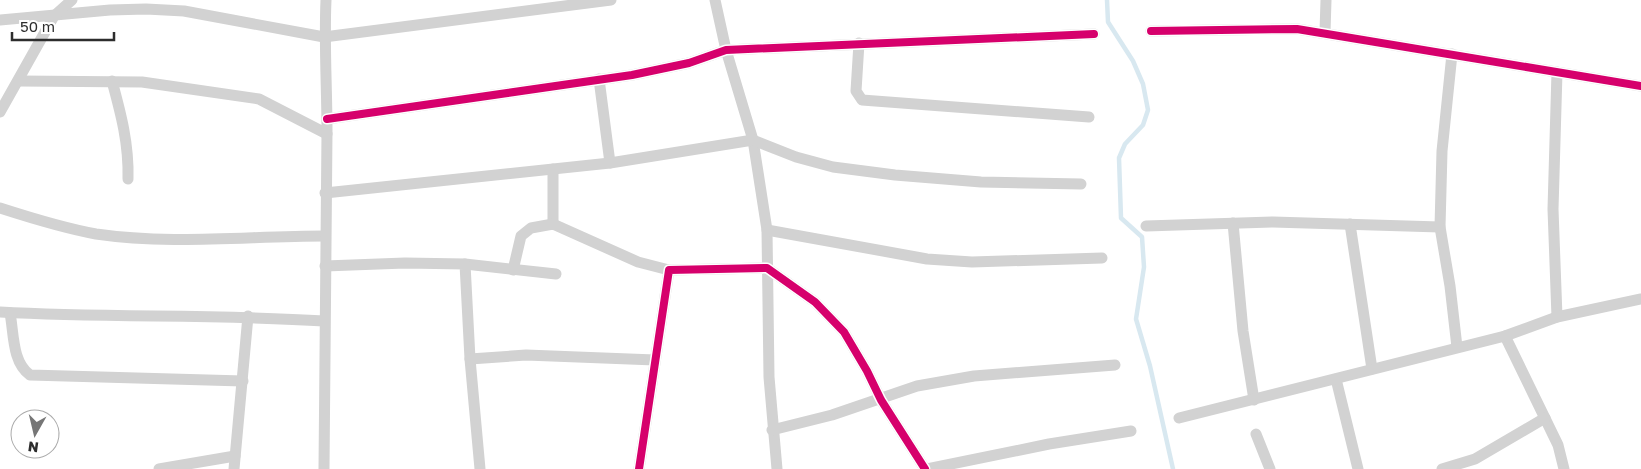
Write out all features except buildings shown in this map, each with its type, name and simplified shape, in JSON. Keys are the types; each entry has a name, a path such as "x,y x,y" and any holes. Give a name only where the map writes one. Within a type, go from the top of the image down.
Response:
{"street":[{"path":"0,112 54,16 72,0"},
{"path":"324,469 324,236 327,119 324,37 326,0"},
{"path":"0,20 110,10 184,11 324,37 611,0"},
{"path":"715,0 726,50 753,140 767,230 772,430 777,469"},
{"path":"1325,32 1326,0"},
{"path":"1151,31 1297,29 1325,32 1641,86"},
{"path":"327,119 600,80 666,68 726,50 1094,34"},
{"path":"858,43 856,91 862,100 1089,117"},
{"path":"1452,54 1442,152 1440,227 1450,286 1457,347"},
{"path":"1556,72 1553,209 1557,318"},
{"path":"600,80 610,163"},
{"path":"19,81 142,82 259,99 327,134"},
{"path":"112,81 125,129 128,152 128,179"},
{"path":"325,193 610,163 753,140 796,157 833,167 895,175 981,182 1081,184"},
{"path":"553,169 553,224"},
{"path":"0,208 39,221 96,234 162,239 324,236"},
{"path":"1146,226 1232,223 1440,227"},
{"path":"1232,223 1242,323 1254,400"},
{"path":"514,270 521,236 531,228 553,224 638,262 669,270 767,268 815,302 844,332 867,371 881,400 926,469 1049,444 1131,431"},
{"path":"1350,224 1372,369"},
{"path":"767,230 936,260 972,262 1102,258"},
{"path":"324,266 405,263 465,264 556,274"},
{"path":"465,264 470,359 480,469"},
{"path":"639,469 669,270"},
{"path":"1179,418 1505,336 1557,318 1641,299"},
{"path":"243,381 30,375 18,361 5,313 248,316 324,321"},
{"path":"234,469 248,316"},
{"path":"1505,336 1558,445 1564,469"},
{"path":"470,359 526,355 656,360"},
{"path":"772,430 881,400 917,386 974,376 1116,365"},
{"path":"1336,379 1358,469"},
{"path":"1442,469 1475,464 1545,418"},
{"path":"1256,434 1270,469"},
{"path":"160,469 235,456"}],"waterway":[{"path":"1107,0 1108,22 1133,61 1143,84 1148,110 1143,125 1125,144 1119,158 1121,218 1142,237 1144,267 1136,319 1150,366 1173,469"}],"cycle path":[{"path":"1151,31 1297,29 1641,86"},
{"path":"327,119 632,75 689,63 726,50 1094,34"},
{"path":"639,469 669,270 767,268 815,302 844,332 867,371 881,400 925,469"}]}
